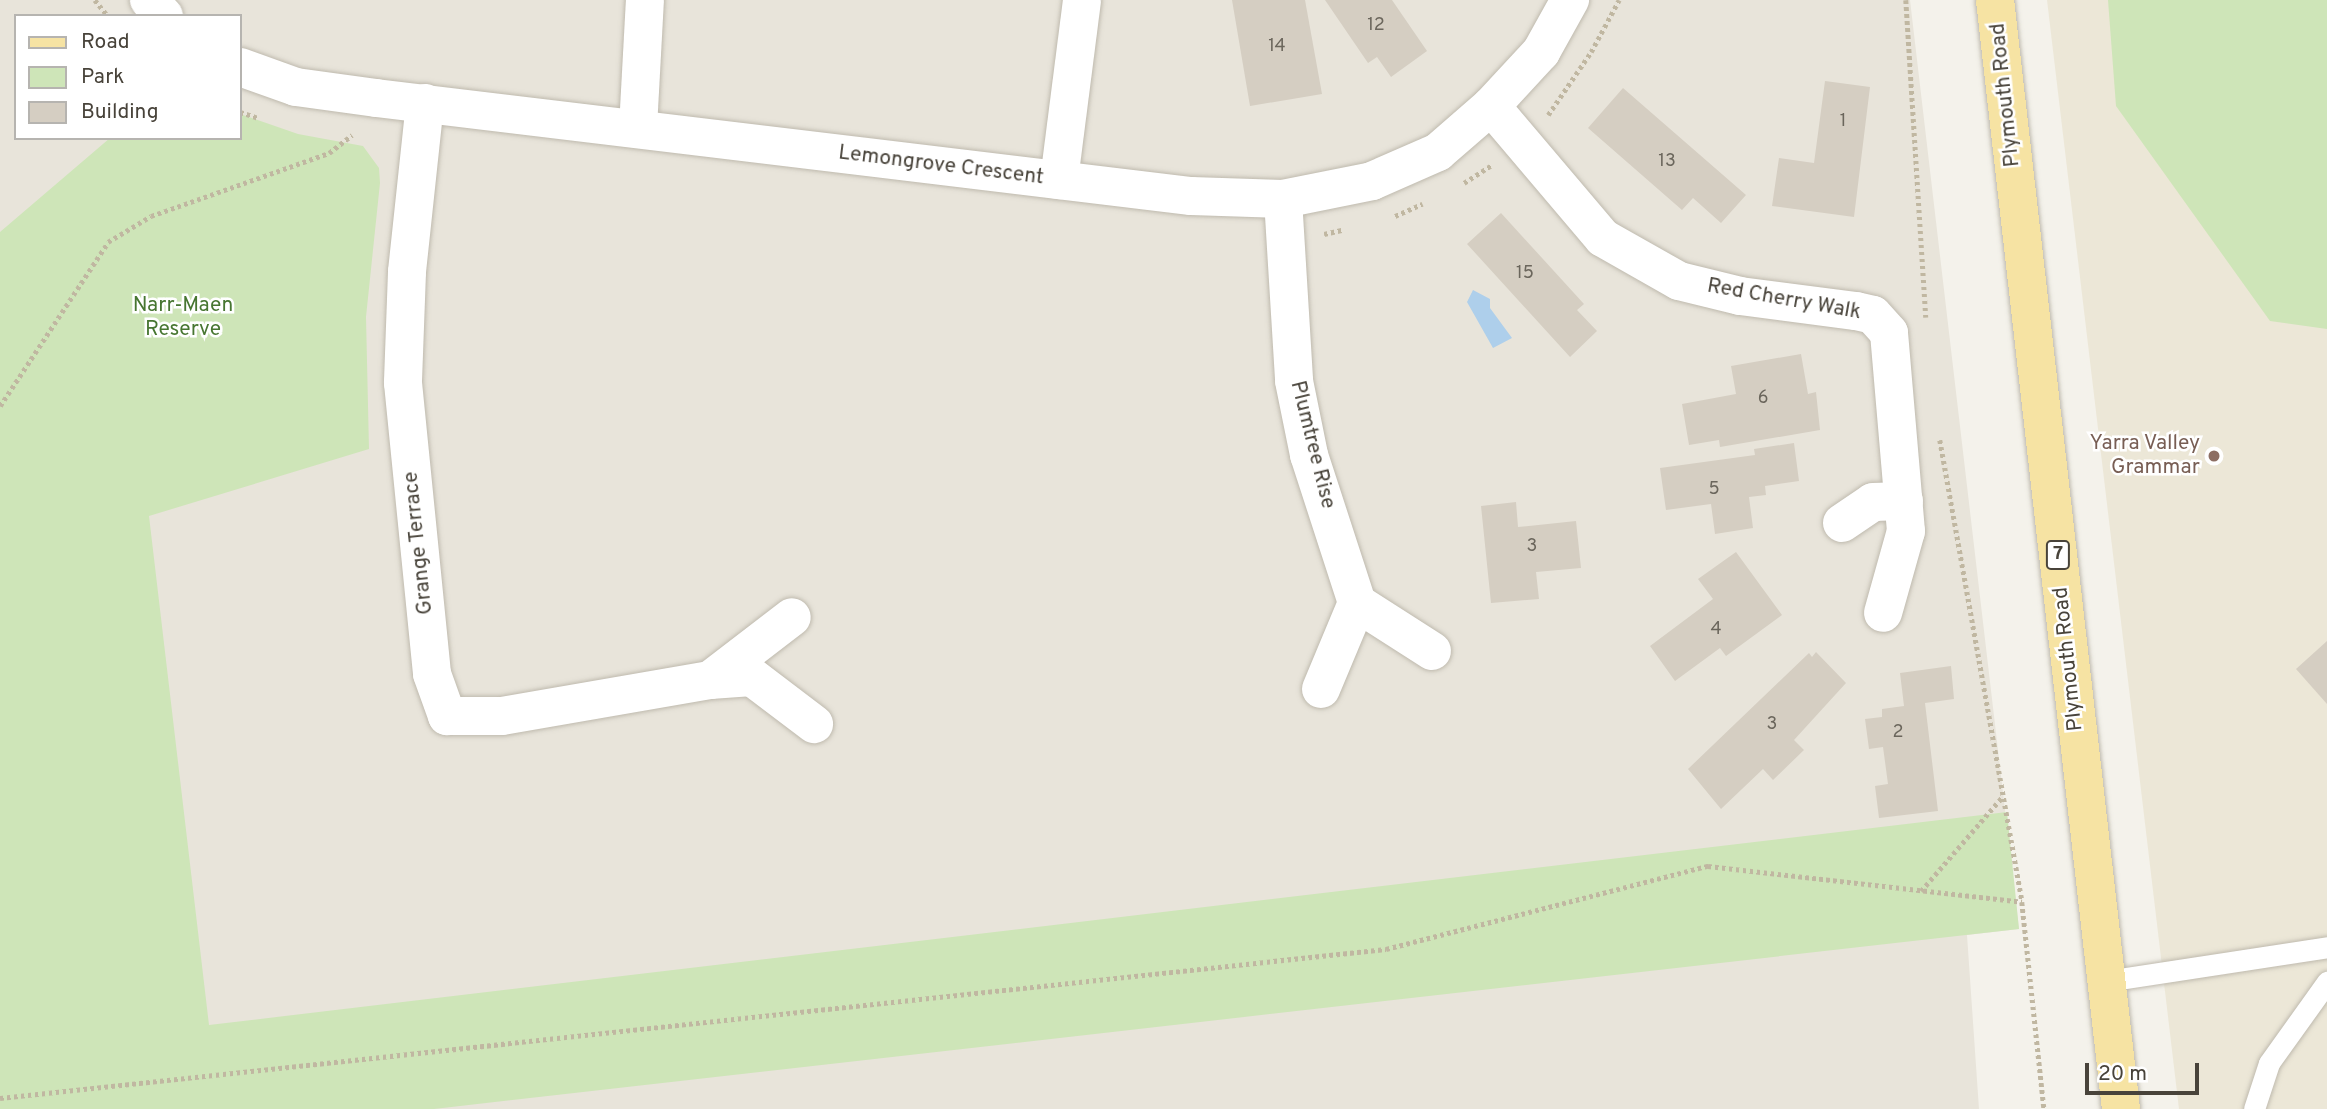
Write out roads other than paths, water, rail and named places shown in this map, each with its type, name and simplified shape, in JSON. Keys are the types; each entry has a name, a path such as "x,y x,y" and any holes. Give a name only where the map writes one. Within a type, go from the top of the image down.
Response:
{"main road":[{"name":"Plymouth Road","path":"1995,0 2121,1109"}],"street":[{"path":"149,0 162,14"},
{"path":"638,128 645,0"},
{"path":"1059,180 1082,0"},
{"name":"Lemongrove Crescent","path":"242,68 296,87 1191,197 1283,199 1372,181 1438,152 1491,106 1541,52 1570,0"},
{"name":"Grange Terrace","path":"425,103 407,272 403,383 432,674 447,716 502,716 710,680 752,677 814,724"},
{"name":"Red Cherry Walk","path":"1491,106 1603,238 1679,281 1740,296 1873,315 1889,333 1906,531 1883,613"},
{"name":"Plumtree Rise","path":"1283,199 1294,382 1309,455 1357,603"},
{"path":"1842,523 1873,502 1904,501"},
{"path":"1321,689 1357,603 1432,651"},
{"name":"Grange Terrace","path":"710,680 792,617"}],"lane":[{"path":"2106,981 2327,947"},
{"path":"2254,1109 2269,1063 2327,982"}],"water":[{"path":"1473,290 1490,299 1490,308 1512,338 1493,348 1467,302"}],"place":[{"name":"Yarra Valley Grammar","path":"2214,456"}],"park label":[{"name":"Narr-Maen Reserve","path":"183,318"}]}
